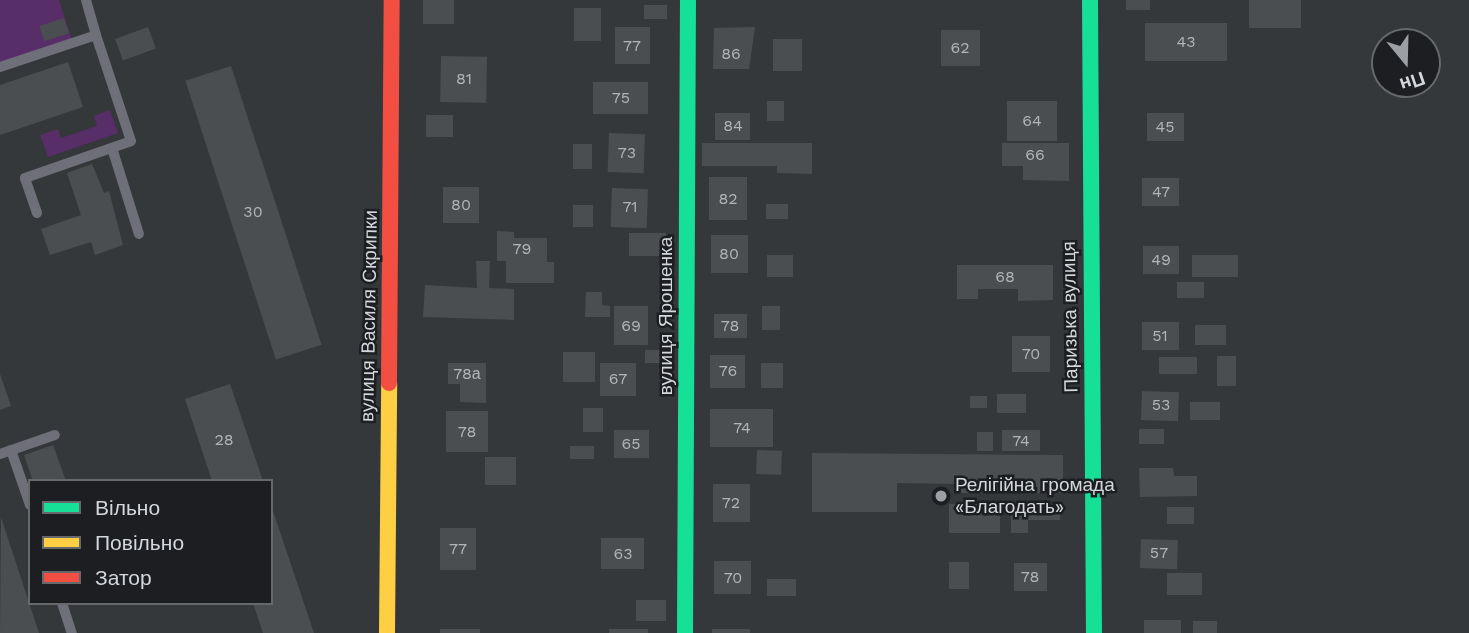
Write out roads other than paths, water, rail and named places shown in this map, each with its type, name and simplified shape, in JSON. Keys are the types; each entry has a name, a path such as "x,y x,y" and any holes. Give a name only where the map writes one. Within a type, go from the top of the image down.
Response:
{"street":[{"name":"вулиця Василя Скрипки","path":"387,633 392,0"},
{"name":"вулиця Ярошенка","path":"685,633 688,0"},
{"name":"Паризька вулиця","path":"1090,0 1094,633"}],"lane":[{"path":"37,213 25,178 131,141 86,0"},
{"path":"0,67 96,35"},
{"path":"112,148 139,234"},
{"path":"28,501 6,452 55,435"},
{"path":"63,605 72,633"}],"place":[{"name":"Релігійна громада «Благодать»","path":"941,496"}]}
